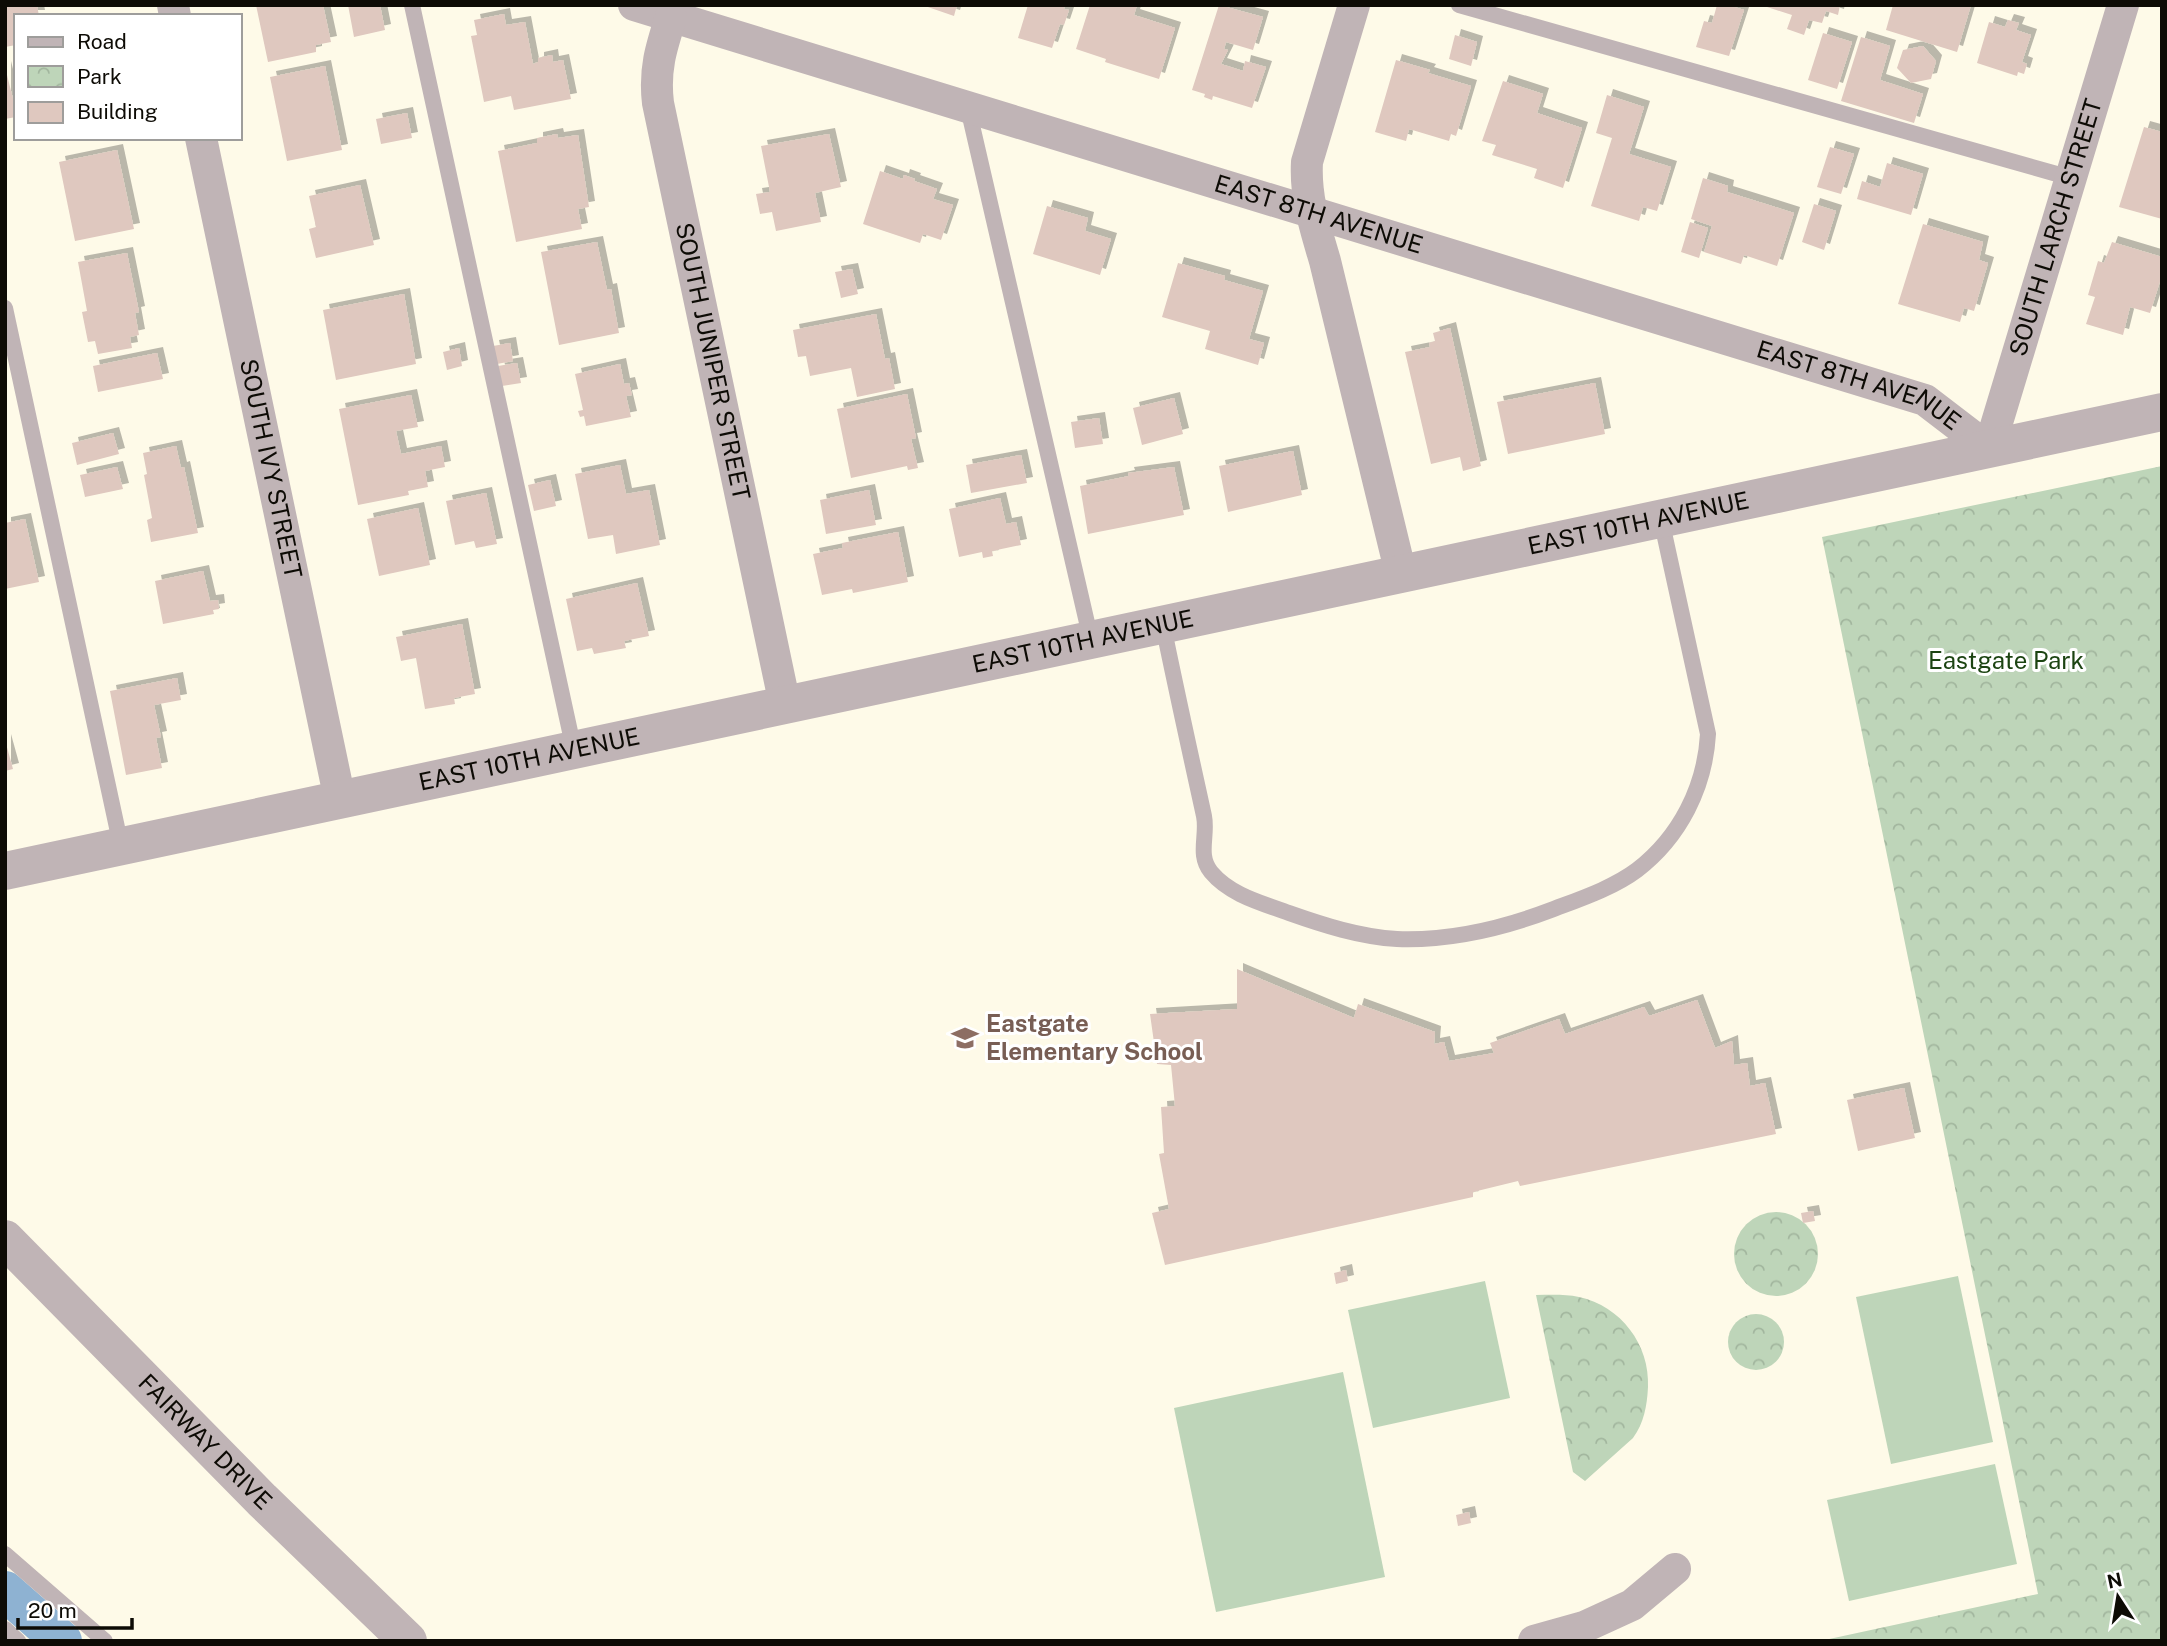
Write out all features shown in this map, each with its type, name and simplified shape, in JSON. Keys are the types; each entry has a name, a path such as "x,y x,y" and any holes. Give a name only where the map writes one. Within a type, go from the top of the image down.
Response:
{"street":[{"name":"EAST 8TH AVENUE","path":"634,5 1924,400 1989,449"},
{"path":"1354,5 1307,162 1306,186 1310,213 1325,261 1401,574"},
{"name":"SOUTH LARCH STREET","path":"1989,449 2123,5"},
{"name":"SOUTH JUNIPER STREET","path":"671,17 658,59 655,81 658,103 785,705"},
{"name":"SOUTH IVY STREET","path":"201,140 341,800"},
{"name":"EAST 10TH AVENUE","path":"5,871 2162,412"},
{"name":"FAIRWAY DRIVE","path":"5,1240 262,1500 408,1641"},
{"path":"1534,1641 1584,1627 1632,1605 1675,1569"}],"lane":[{"path":"412,5 574,750"},
{"path":"1459,5 2071,178"},
{"path":"968,108 1091,640"},
{"path":"5,307 121,846"},
{"path":"1163,625 1205,822 1203,856 1220,882 1234,892 1311,921 1352,932 1394,939 1436,939 1475,934 1517,923 1616,883 1636,870 1657,853 1675,831 1698,787 1706,760 1708,734 1661,519"},
{"path":"5,1554 105,1641"},
{"path":"5,1629 18,1641"}],"green space":[{"name":"Eastgate Park","path":"2162,466 2162,1641 1820,1641 2038,1594 1822,537"},
{"path":"1776,1212 1799,1219 1811,1231 1818,1254 1811,1277 1799,1289 1776,1296 1753,1289 1741,1277 1734,1254 1741,1231 1753,1219"},
{"path":"1958,1276 1993,1442 1891,1464 1856,1297"},
{"path":"1485,1281 1510,1398 1373,1428 1348,1310"},
{"path":"1536,1295 1579,1297 1608,1309 1630,1330 1644,1356 1648,1387 1646,1408 1640,1426 1633,1438 1585,1481 1573,1472"},
{"path":"1756,1314 1771,1319 1779,1327 1784,1342 1779,1357 1771,1365 1756,1370 1741,1365 1733,1357 1728,1342 1733,1327 1741,1319"},
{"path":"1343,1372 1385,1577 1216,1612 1174,1408"},
{"path":"1995,1464 2017,1564 1849,1601 1827,1500"}],"building":[{"path":"5,5 37,5 39,14 14,14 14,45 5,47"},
{"path":"256,5 323,5 331,42 316,45 316,52 268,62"},
{"path":"348,5 380,5 385,30 354,37"},
{"path":"922,5 957,5 954,16"},
{"path":"1028,5 1065,5 1064,9 1069,10 1064,25 1060,24 1052,48 1018,38"},
{"path":"1090,5 1137,5 1134,15 1175,28 1159,79 1105,62 1106,59 1076,49"},
{"path":"1219,5 1263,17 1253,50 1226,42 1224,49 1228,50 1221,64 1243,71 1245,61 1266,67 1252,108 1213,96 1212,100 1204,97 1205,94 1192,90"},
{"path":"1717,5 1744,10 1729,56 1696,47 1704,21 1712,23"},
{"path":"1840,5 1838,15 1826,11 1822,23 1809,20 1804,35 1787,29 1792,15 1764,6"},
{"path":"1893,5 1971,5 1957,52 1886,30"},
{"path":"504,14 506,25 525,22 533,64 538,62 538,58 552,55 553,62 563,60 571,99 514,110 511,96 484,102 471,36 477,35 474,20"},
{"path":"2008,20 2019,23 2016,30 2031,35 2022,62 2027,64 2024,74 2018,72 2017,76 1977,63 1989,22 2005,27"},
{"path":"1823,33 1852,42 1837,89 1808,80"},
{"path":"1455,35 1477,42 1471,66 1449,59"},
{"path":"1861,37 1890,46 1880,80 1923,94 1914,123 1841,101"},
{"path":"1923,46 1936,61 1931,79 1911,83 1897,68 1903,50"},
{"path":"1396,60 1471,86 1456,136 1451,134 1449,141 1409,129 1406,141 1375,132"},
{"path":"325,66 342,150 287,161 270,77"},
{"path":"5,67 14,103 14,117 5,119"},
{"path":"1503,81 1543,94 1537,113 1582,128 1563,188 1534,178 1537,169 1492,155 1496,145 1482,141"},
{"path":"1607,95 1644,107 1629,154 1671,167 1657,211 1643,207 1639,221 1591,206 1612,138 1596,133"},
{"path":"407,113 412,138 381,144 376,119"},
{"path":"2144,127 2162,132 2162,219 2119,207"},
{"path":"557,134 558,138 578,135 589,207 578,209 582,229 516,242 498,151 537,143 537,138"},
{"path":"829,134 841,187 815,193 821,222 776,231 772,212 760,214 756,194 770,192 761,146"},
{"path":"1830,147 1854,154 1841,194 1817,187"},
{"path":"117,150 134,229 75,241 59,162"},
{"path":"1887,163 1923,174 1911,215 1857,199 1862,181 1880,187"},
{"path":"880,171 903,179 904,175 937,189 933,199 953,205 941,240 923,234 920,243 863,224"},
{"path":"1703,178 1728,186 1727,192 1794,213 1777,266 1744,255 1741,264 1704,252 1712,226 1691,219"},
{"path":"360,185 374,245 316,258 309,229 316,227 309,196"},
{"path":"1814,204 1836,211 1824,250 1802,242"},
{"path":"1047,206 1088,218 1085,231 1111,239 1100,275 1033,254"},
{"path":"1690,222 1708,228 1699,258 1681,252"},
{"path":"1923,224 1983,242 1979,260 1988,263 1974,311 1964,308 1960,322 1898,304"},
{"path":"597,242 607,290 611,289 619,333 559,345 541,252"},
{"path":"2112,242 2162,257 2162,275 2150,313 2130,307 2123,335 2086,324 2095,297 2088,295 2098,261 2104,263"},
{"path":"127,253 139,312 135,313 139,335 130,337 132,348 98,354 95,341 88,342 82,312 87,311 78,262"},
{"path":"1178,263 1225,276 1224,280 1263,291 1249,339 1264,343 1258,365 1205,349 1210,331 1162,317"},
{"path":"852,269 858,294 841,298 835,272"},
{"path":"404,294 416,364 336,380 323,310"},
{"path":"876,314 885,359 889,358 895,389 857,397 851,368 810,376 806,356 798,357 793,330"},
{"path":"1450,328 1481,466 1463,471 1460,457 1431,464 1405,352 1430,347 1429,343 1435,341 1433,333"},
{"path":"510,343 513,361 497,364 493,346"},
{"path":"459,348 462,366 447,370 443,352"},
{"path":"157,353 163,379 98,392 93,366"},
{"path":"517,363 521,383 502,386 498,366"},
{"path":"620,364 624,384 629,383 632,395 626,396 631,417 586,426 584,416 580,417 578,411 583,410 575,374"},
{"path":"1595,383 1605,434 1508,454 1497,402"},
{"path":"907,394 916,438 911,439 918,468 908,470 907,466 851,478 837,409"},
{"path":"411,395 418,427 396,431 401,454 441,446 445,467 425,471 428,487 408,491 409,495 358,505 339,409"},
{"path":"1174,398 1183,434 1142,445 1133,408"},
{"path":"1099,418 1103,444 1075,448 1071,422"},
{"path":"113,433 119,454 77,465 72,443"},
{"path":"176,446 181,468 184,467 198,533 151,542 147,520 152,518 143,453"},
{"path":"1293,451 1302,495 1228,512 1219,466"},
{"path":"1021,455 1027,483 971,493 966,465"},
{"path":"620,465 626,494 649,490 660,545 616,554 613,535 588,539 575,474"},
{"path":"117,467 123,489 85,497 80,475"},
{"path":"1174,467 1184,515 1088,534 1080,486 1129,476 1128,473"},
{"path":"550,480 556,506 534,511 528,485"},
{"path":"869,490 876,525 826,534 820,500"},
{"path":"486,493 497,544 476,548 474,541 455,545 446,501"},
{"path":"1000,498 1006,524 1016,522 1021,545 992,551 993,556 983,558 982,552 959,557 949,509"},
{"path":"418,508 430,565 379,576 367,519"},
{"path":"25,519 39,582 5,589 5,523"},
{"path":"898,532 908,582 853,593 852,589 822,595 813,554 843,548 842,543"},
{"path":"203,571 210,601 218,600 219,609 213,610 214,614 163,624 155,581"},
{"path":"637,583 649,636 624,641 626,648 594,654 592,648 577,651 566,599"},
{"path":"462,624 475,694 454,698 455,704 425,709 416,658 401,661 396,637"},
{"path":"177,678 181,700 154,705 161,737 156,738 162,768 126,775 110,691"},
{"path":"5,740 13,769 5,771"},
{"path":"1237,969 1354,1018 1358,1004 1435,1032 1434,1044 1444,1042 1449,1061 1494,1053 1490,1043 1559,1019 1565,1034 1644,1007 1649,1016 1697,1000 1715,1048 1732,1041 1734,1065 1747,1063 1750,1086 1765,1083 1776,1134 1520,1186 1518,1181 1473,1192 1473,1197 1165,1265 1152,1213 1169,1209 1159,1154 1164,1153 1161,1107 1175,1106 1171,1065 1157,1064 1150,1014 1237,1009"},
{"path":"1904,1088 1915,1138 1858,1151 1847,1100"},
{"path":"1813,1211 1815,1221 1803,1223 1801,1213"},
{"path":"1346,1270 1348,1281 1336,1284 1334,1273"},
{"path":"1469,1512 1471,1523 1458,1526 1456,1515"}],"waterway":[{"path":"5,1591 62,1641"}],"place":[{"name":"Eastgate Elementary School","path":"965,1038"}]}
